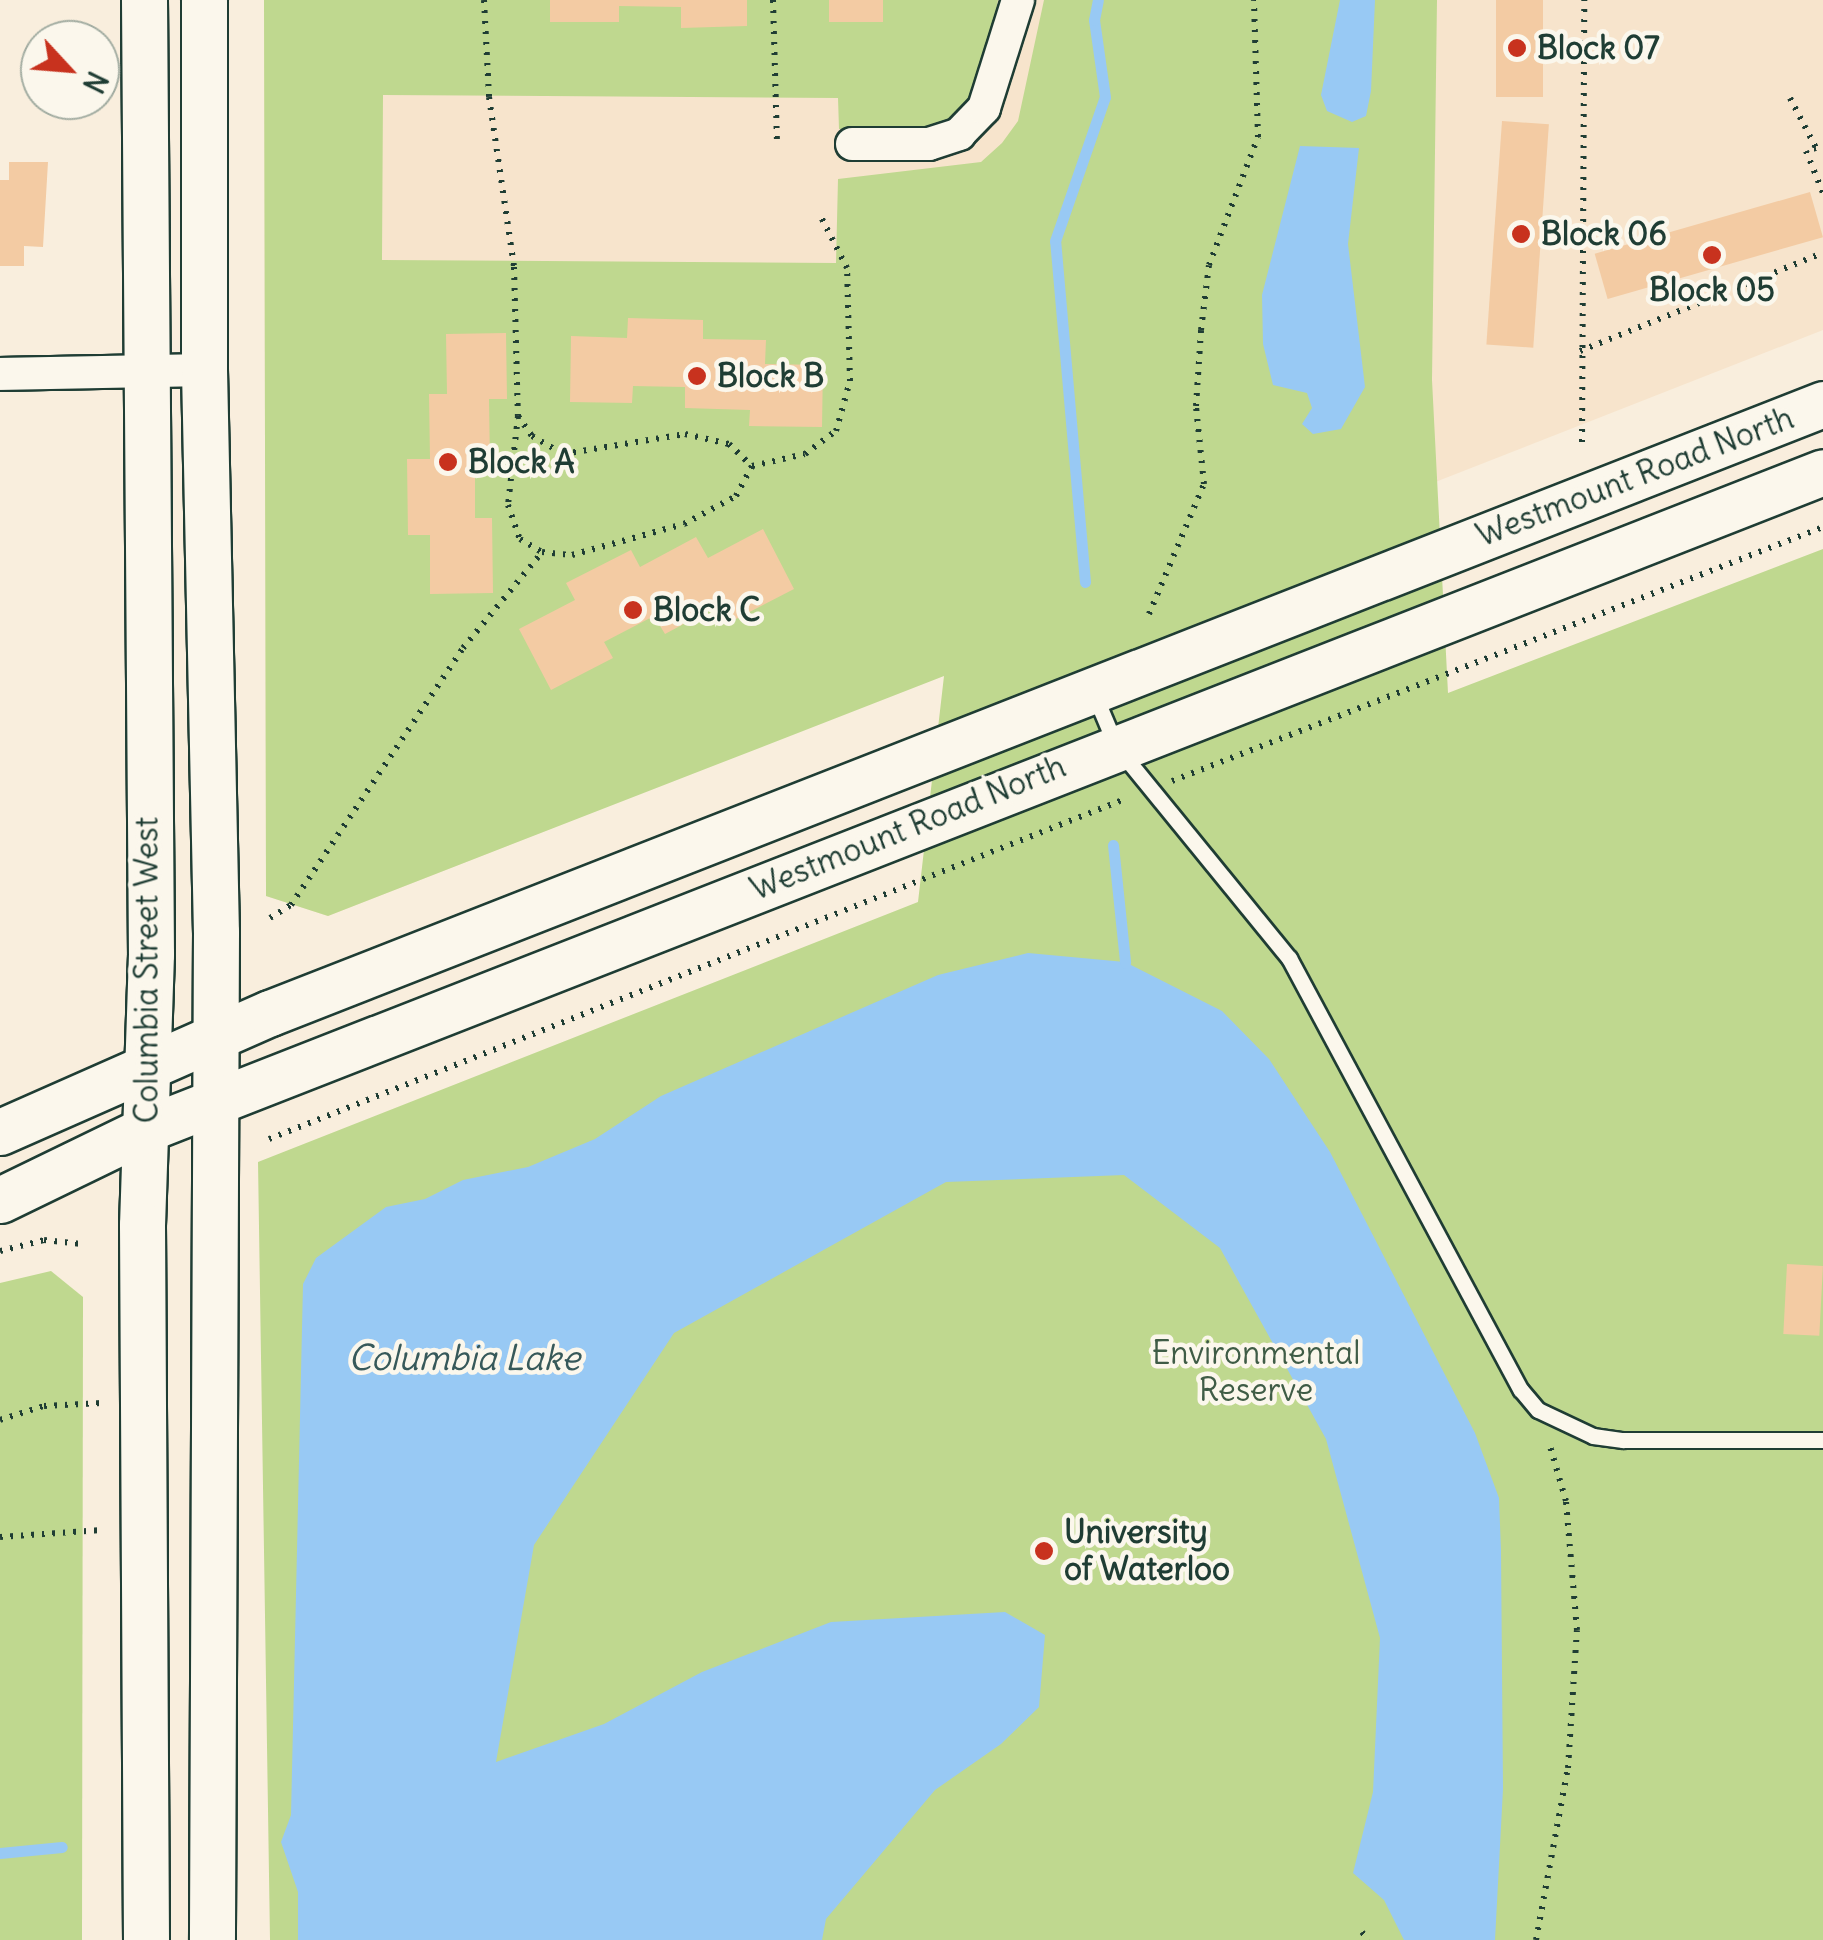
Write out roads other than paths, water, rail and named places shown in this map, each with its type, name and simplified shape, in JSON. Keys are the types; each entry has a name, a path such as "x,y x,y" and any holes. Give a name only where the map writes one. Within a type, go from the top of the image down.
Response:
{"main road":[{"name":"Columbia Street West","path":"144,0 149,1066 146,1940"},
{"name":"Columbia Street West","path":"204,0 204,370 215,1102 212,1940"},
{"name":"Westmount Road North","path":"0,1132 214,1038 1092,688 1823,404"},
{"name":"Westmount Road North","path":"0,1200 146,1129 1823,472"}],"street":[{"path":"852,144 928,144 959,134 984,108 1018,0"},
{"path":"0,374 204,370"}],"lane":[{"path":"1092,688 1116,746 1289,958 1521,1390 1538,1410 1593,1436 1623,1440 1823,1440"}],"water":[{"path":"1340,0 1375,0 1371,91 1366,116 1352,122 1327,111 1321,95"},
{"path":"1300,146 1359,148 1348,244 1365,387 1341,429 1313,434 1302,424 1312,408 1307,393 1273,385 1263,344 1262,295"},
{"name":"Columbia Lake","path":"1028,953 1125,962 1222,1011 1269,1059 1330,1152 1475,1433 1499,1498 1503,1789 1495,1940 1404,1940 1384,1900 1353,1873 1373,1792 1380,1638 1326,1439 1220,1248 1124,1175 946,1182 674,1333 534,1545 496,1762 604,1724 702,1672 831,1622 1005,1612 1045,1635 1039,1707 1001,1744 935,1790 826,1919 822,1940 298,1940 298,1892 281,1842 291,1815 303,1284 316,1258 386,1207 425,1199 463,1180 528,1167 595,1139 661,1096 938,975"}],"waterway":[{"path":"1085,582 1055,241 1105,97 1094,20 1098,0"},
{"path":"1113,845 1125,962"},
{"path":"0,1853 62,1847"}],"place":[{"name":"Block 07","path":"1517,48"},
{"name":"Block 06","path":"1521,234"},
{"name":"Block 05","path":"1712,255"},
{"name":"Block B","path":"697,376"},
{"name":"Block A","path":"448,462"},
{"name":"Block C","path":"633,610"},
{"name":"University of Waterloo","path":"1044,1551"}],"park label":[{"name":"Environmental Reserve","path":"1256,1372"}]}
